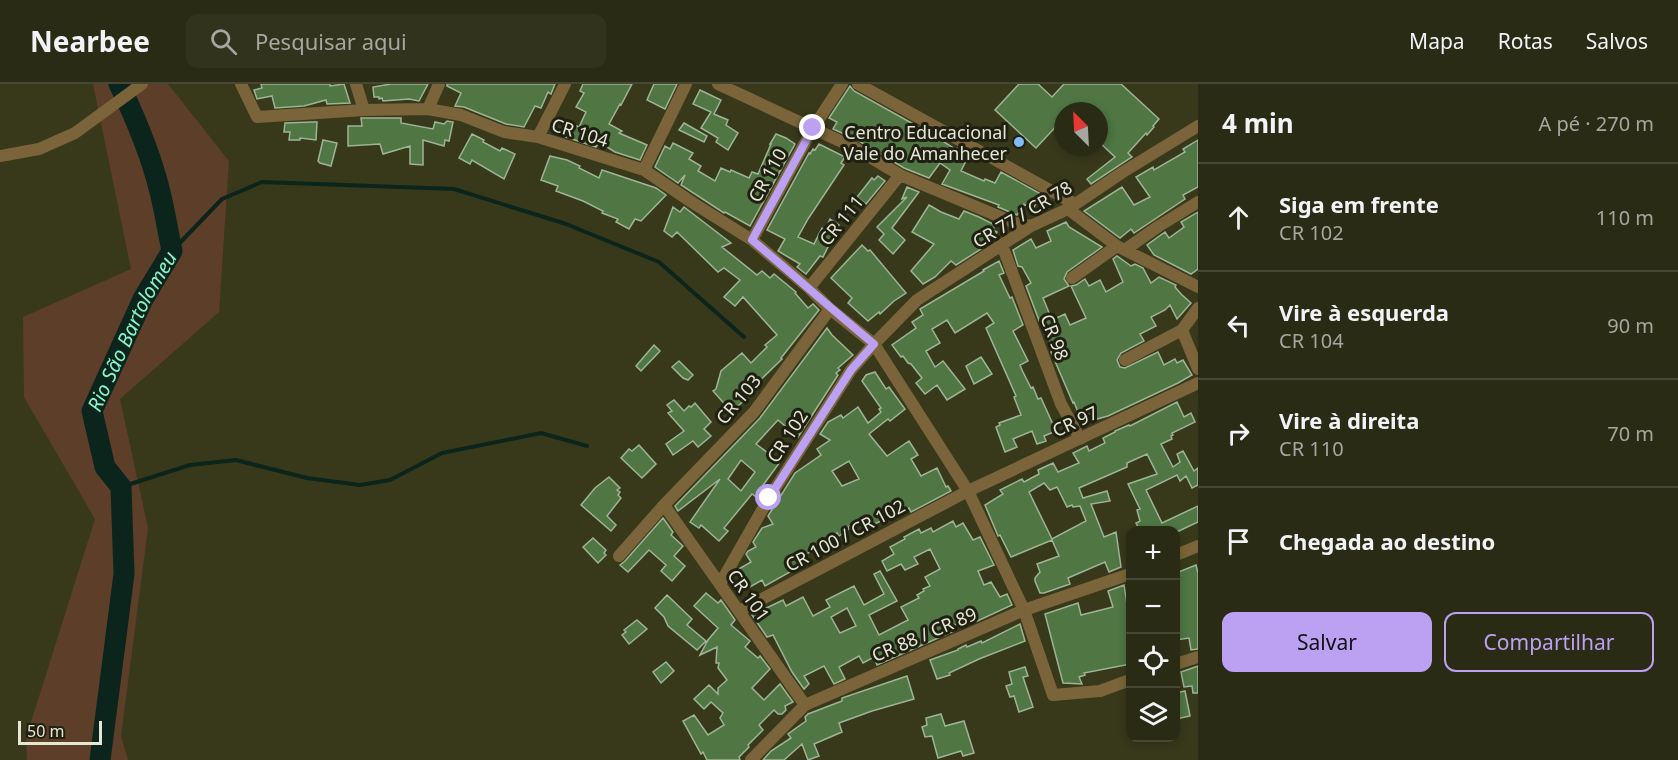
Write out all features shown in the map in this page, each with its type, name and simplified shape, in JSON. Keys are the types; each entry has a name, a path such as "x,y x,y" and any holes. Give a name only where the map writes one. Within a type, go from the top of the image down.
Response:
{"street":[{"name":"CR 104","path":"241,84 257,117 364,110 428,109 461,115 504,132 538,137 644,170 752,240 809,288 830,309 874,344 968,491 1024,610 1053,695 1100,691 1126,682"},
{"path":"356,84 364,110"},
{"path":"428,109 439,84"},
{"path":"538,137 565,84"},
{"path":"644,170 686,84"},
{"path":"718,84 855,148 900,175 1015,223 1031,226"},
{"name":"CR 110","path":"752,240 813,128 842,84"},
{"path":"858,84 1072,206 1121,248 1198,287"},
{"path":"0,156 39,149 75,133 138,87"},
{"name":"CR 77 / CR 78","path":"874,344 917,300 1031,226 1072,206 1198,126"},
{"name":"CR 111","path":"809,288 900,175"},
{"path":"1072,278 1198,202"},
{"name":"CR 98","path":"1002,245 1061,404 1080,439"},
{"path":"1125,360 1182,330 1198,308"},
{"name":"CR 103","path":"619,556 664,505 754,412 830,309"},
{"path":"1182,330 1198,369"},
{"name":"CR 102","path":"720,584 769,498 851,370 874,344"},
{"name":"CR 97","path":"968,491 1198,383"},
{"name":"CR 100 / CR 102","path":"739,611 968,491"},
{"name":"CR 101","path":"664,505 806,705"},
{"path":"1180,553 1198,546"},
{"name":"CR 88 / CR 89","path":"751,760 806,705 1024,610 1126,576"},
{"path":"1180,663 1198,657"}],"shaded area":[{"path":"93,84 168,84 229,161 219,312 120,399 148,528 121,736 128,760 27,760 26,738 95,519 24,397 23,317 131,269"}],"building":[{"path":"261,84 330,84 330,86 344,84 350,103 327,104 326,100 304,106 275,108 272,96 257,99 254,90 262,88"},
{"path":"391,84 428,84 419,101 409,99 383,101 382,98 374,97 373,87"},
{"path":"447,84 555,84 551,94 548,92 541,108 535,106 524,127 506,124 464,107 455,106 461,93"},
{"path":"583,84 632,84 609,124 622,131 619,133 647,145 640,160 615,152 599,142 596,147 563,136 566,127 572,124 579,127 586,112 576,107 584,93 580,91"},
{"path":"654,84 677,84 665,109 647,100"},
{"path":"1019,84 1038,84 1052,97 1064,84 1121,84 1159,119 1147,135 1146,133 1128,153 1132,157 1091,184 1087,179 1115,157 1108,150 1108,102 1054,102 1054,129 1036,148 995,110"},
{"path":"850,86 854,91 969,155 961,171 995,183 1001,172 1041,194 1033,209 1024,204 1017,215 998,207 999,205 942,184 950,170 940,163 929,178 904,168 859,141 833,129 837,122 829,118"},
{"path":"700,90 721,100 714,114 728,120 726,125 738,133 728,150 716,142 718,138 701,128 711,112 693,104"},
{"path":"361,118 401,118 401,123 433,129 435,122 444,124 447,121 453,122 449,141 445,140 444,146 423,140 423,165 410,164 410,146 383,154 380,144 348,146 348,126 362,126"},
{"path":"317,122 316,140 300,138 300,140 289,140 290,132 284,132 285,123"},
{"path":"684,123 707,136 704,142 679,130"},
{"path":"472,134 500,151 502,148 515,154 504,179 472,160 470,164 459,158"},
{"path":"776,134 795,144 750,226 724,213 681,185 685,175 678,183 655,167 665,146 670,149 673,143 693,153 689,159 701,166 698,171 715,181 721,168 749,178 752,172 758,174"},
{"path":"323,140 337,143 331,166 318,161"},
{"path":"1198,140 1198,187 1183,195 1185,199 1134,233 1131,229 1120,238 1084,211 1122,187 1134,205 1150,197 1136,177 1153,167 1154,170 1185,152 1183,149"},
{"path":"819,144 845,157 841,163 844,165 798,237 814,244 822,228 825,230 830,219 839,225 823,257 820,256 806,274 797,267 800,264 778,251 785,239 767,230 809,153"},
{"path":"550,156 567,160 599,178 602,170 656,188 666,195 641,221 635,219 629,229 616,222 618,219 602,213 603,211 583,201 556,191 558,186 541,180"},
{"path":"878,176 885,181 866,204 857,197 872,178 874,180"},
{"path":"907,187 919,192 892,228 905,240 893,254 879,240 884,234 877,227 907,197 902,199"},
{"path":"929,205 959,219 964,211 995,225 993,230 997,232 992,242 956,265 951,261 935,277 923,284 911,271 934,244 912,232"},
{"path":"673,207 680,212 684,207 731,243 722,247 757,275 762,271 770,278 774,274 796,292 808,308 813,304 819,310 782,359 749,391 753,393 732,411 713,391 716,389 721,371 742,353 751,363 767,347 765,345 777,335 743,297 735,306 724,297 740,280 724,268 718,272 677,232 672,237 664,231"},
{"path":"1198,212 1198,269 1191,274 1154,255 1147,245 1165,232 1169,238 1184,227 1181,222"},
{"path":"1066,222 1069,227 1102,247 1067,272 1064,279 1069,286 1043,298 1052,320 1065,314 1070,325 1086,318 1071,286 1085,279 1089,286 1100,280 1106,292 1123,282 1113,259 1117,256 1131,266 1135,264 1143,268 1151,283 1159,277 1176,285 1175,287 1191,303 1177,319 1170,305 1151,317 1156,326 1140,334 1144,341 1121,353 1117,360 1120,367 1125,368 1158,352 1164,365 1175,359 1177,363 1183,360 1192,375 1108,416 1097,419 1094,412 1080,417 1073,403 1026,286 1031,283 1022,267 1018,266 1013,250 1031,239 1036,248 1051,241 1047,231"},
{"path":"862,245 868,251 870,250 906,293 868,321 848,303 852,298 831,278"},
{"path":"999,261 1004,273 999,275 1010,298 1012,297 1023,325 1013,331 1028,361 1020,365 1038,399 1041,398 1056,431 1044,436 1046,441 1037,444 1032,431 1013,439 1017,447 1005,452 996,427 1000,425 999,423 1021,415 1014,397 1016,396 986,328 994,323 987,313 955,333 947,320 932,329 940,343 926,351 935,367 943,361 965,389 947,400 937,385 925,394 916,383 922,378 892,345 916,328 912,322 923,315 920,309"},
{"path":"827,328 853,355 838,368 840,370 836,373 838,375 798,437 778,420 756,444 780,462 761,488 764,490 759,499 752,494 724,528 728,531 719,541 701,525 699,528 690,522 720,479 678,511 675,506 760,418","holes":["741,460 755,472 741,491 728,479"]},
{"path":"654,345 660,351 641,371 636,366"},
{"path":"981,357 992,374 974,384 966,366"},
{"path":"679,361 693,375 688,380 672,367"},
{"path":"875,372 886,389 889,387 905,409 869,434 887,456 909,441 918,455 911,459 921,476 937,468 946,487 948,486 951,491 911,512 909,508 870,526 864,516 839,536 837,533 815,546 816,549 804,555 806,559 789,569 790,572 765,586 762,580 748,588 737,570 751,562 746,554 756,547 753,542 762,528 773,524 768,516 795,473 821,455 817,449 830,440 820,434 828,422 841,415 843,418 858,407 868,423 881,412 879,409 881,408 862,381 866,375","holes":["849,461 859,479 842,486 832,471"]},
{"path":"674,400 684,411 695,403 711,422 704,429 711,436 698,447 693,441 673,455 666,444 684,431 668,413 672,411 667,405"},
{"path":"1177,402 1184,417 1191,413 1195,422 1172,433 1172,439 1161,444 1173,467 1180,462 1177,454 1183,451 1194,471 1198,468 1198,485 1192,488 1186,476 1180,481 1177,475 1146,490 1162,523 1198,506 1198,522 1180,531 1180,526 1138,526 1136,523 1140,521 1137,510 1140,509 1128,484 1157,474 1147,454 1127,463 1127,467 1079,488 1083,498 1107,491 1110,501 1091,504 1104,537 1116,532 1121,567 1109,572 1105,562 1068,578 1070,584 1040,593 1035,581 1040,572 1037,564 1059,556 1052,540 1011,557 1000,535 998,536 985,505 1003,494 1000,490 1022,479 1024,482 1039,474 1038,470 1053,463 1058,472 1079,463 1073,453 1087,446 1089,451 1105,443 1103,438","holes":["1044,483 1050,490 1057,487 1067,507 1080,506 1086,521 1052,539 1029,492"]},
{"path":"639,445 656,464 642,478 621,458 629,449 632,451"},
{"path":"609,477 620,488 617,490 621,498 607,516 616,525 611,531 581,505 595,488"},
{"path":"663,518 673,532 671,535 683,546 674,556 685,566 672,581 661,571 666,565 649,550 628,572 620,565"},
{"path":"953,521 956,527 963,523 973,540 980,537 994,565 978,571 984,585 991,582 1000,597 1007,594 1012,605 971,624 968,618 953,626 954,631 877,665 874,657 863,663 859,656 839,667 845,679 834,684 824,666 804,676 809,684 804,689 792,672 773,635 767,637 752,615 783,600 786,606 803,597 813,616 830,607 826,600 854,586 864,605 884,594 874,574 880,571 897,601 869,615 879,635 908,620 901,607 919,598 917,595 930,586 925,577 940,569 930,549 914,557 918,564 905,570 901,564 887,571 882,561 894,554 890,547 905,539 904,537 919,529 921,533 931,528 933,532","holes":["847,608 856,626 840,633 831,617"]},
{"path":"593,538 606,550 604,553 606,555 598,563 583,547"},
{"path":"1196,565 1198,573 1198,649 1191,650 1189,638 1180,639 1180,571"},
{"path":"1124,585 1126,665 1084,673 1085,675 1079,677 1082,684 1063,683 1045,614 1078,603 1081,615 1113,607 1108,591"},
{"path":"706,593 718,603 721,600 735,620 731,625 750,641 745,647 758,658 760,656 770,669 752,688 764,700 780,684 793,702 785,706 786,710 782,714 774,710 759,725 763,730 748,745 749,747 739,757 740,760 707,760 703,752 701,754 683,721 694,715 708,735 724,725 720,718 723,713 711,702 704,709 694,699 709,685 718,694 718,688 727,680 718,668 719,663 716,663 717,647 700,655 718,628 694,606"},
{"path":"667,595 692,619 687,625 706,641 697,650 668,626 664,617 655,608"},
{"path":"637,620 647,629 629,644 622,635 626,632 624,630"},
{"path":"1020,624 1025,641 937,679 930,660 966,645 967,647 981,641 982,643"},
{"path":"666,662 674,671 661,683 653,672"},
{"path":"1198,666 1198,693 1193,693 1192,686 1184,687 1181,672"},
{"path":"1025,667 1028,676 1023,677 1033,707 1019,712 1014,696 1010,697 1006,686 1012,684 1009,672"},
{"path":"907,676 914,699 839,723 842,732 814,744 819,756 808,760 802,744 784,760 763,760 771,751 791,738 788,734 806,721 805,717 808,714 842,701 842,698"},
{"path":"1185,691 1190,716 1180,718 1180,692"},
{"path":"941,714 945,726 964,721 974,753 963,756 961,751 938,758 932,736 925,737 922,727 927,725 926,718"}],"waterway":[{"name":"Rio São Bartolomeu","path":"100,760 124,574 121,487 105,467 92,411 143,299 172,251 162,199 152,164 119,84"},
{"path":"172,251 222,199 262,182 454,189 566,224 659,262 744,337"},
{"path":"121,487 190,465 236,460 307,478 360,485 390,480 442,453 541,433 587,446"}],"place":[{"name":"Centro Educacional Vale do Amanhecer","path":"1019,142"}],"route":[{"path":"769,498 851,370 874,344 830,309 809,288 752,240 813,128"}]}
